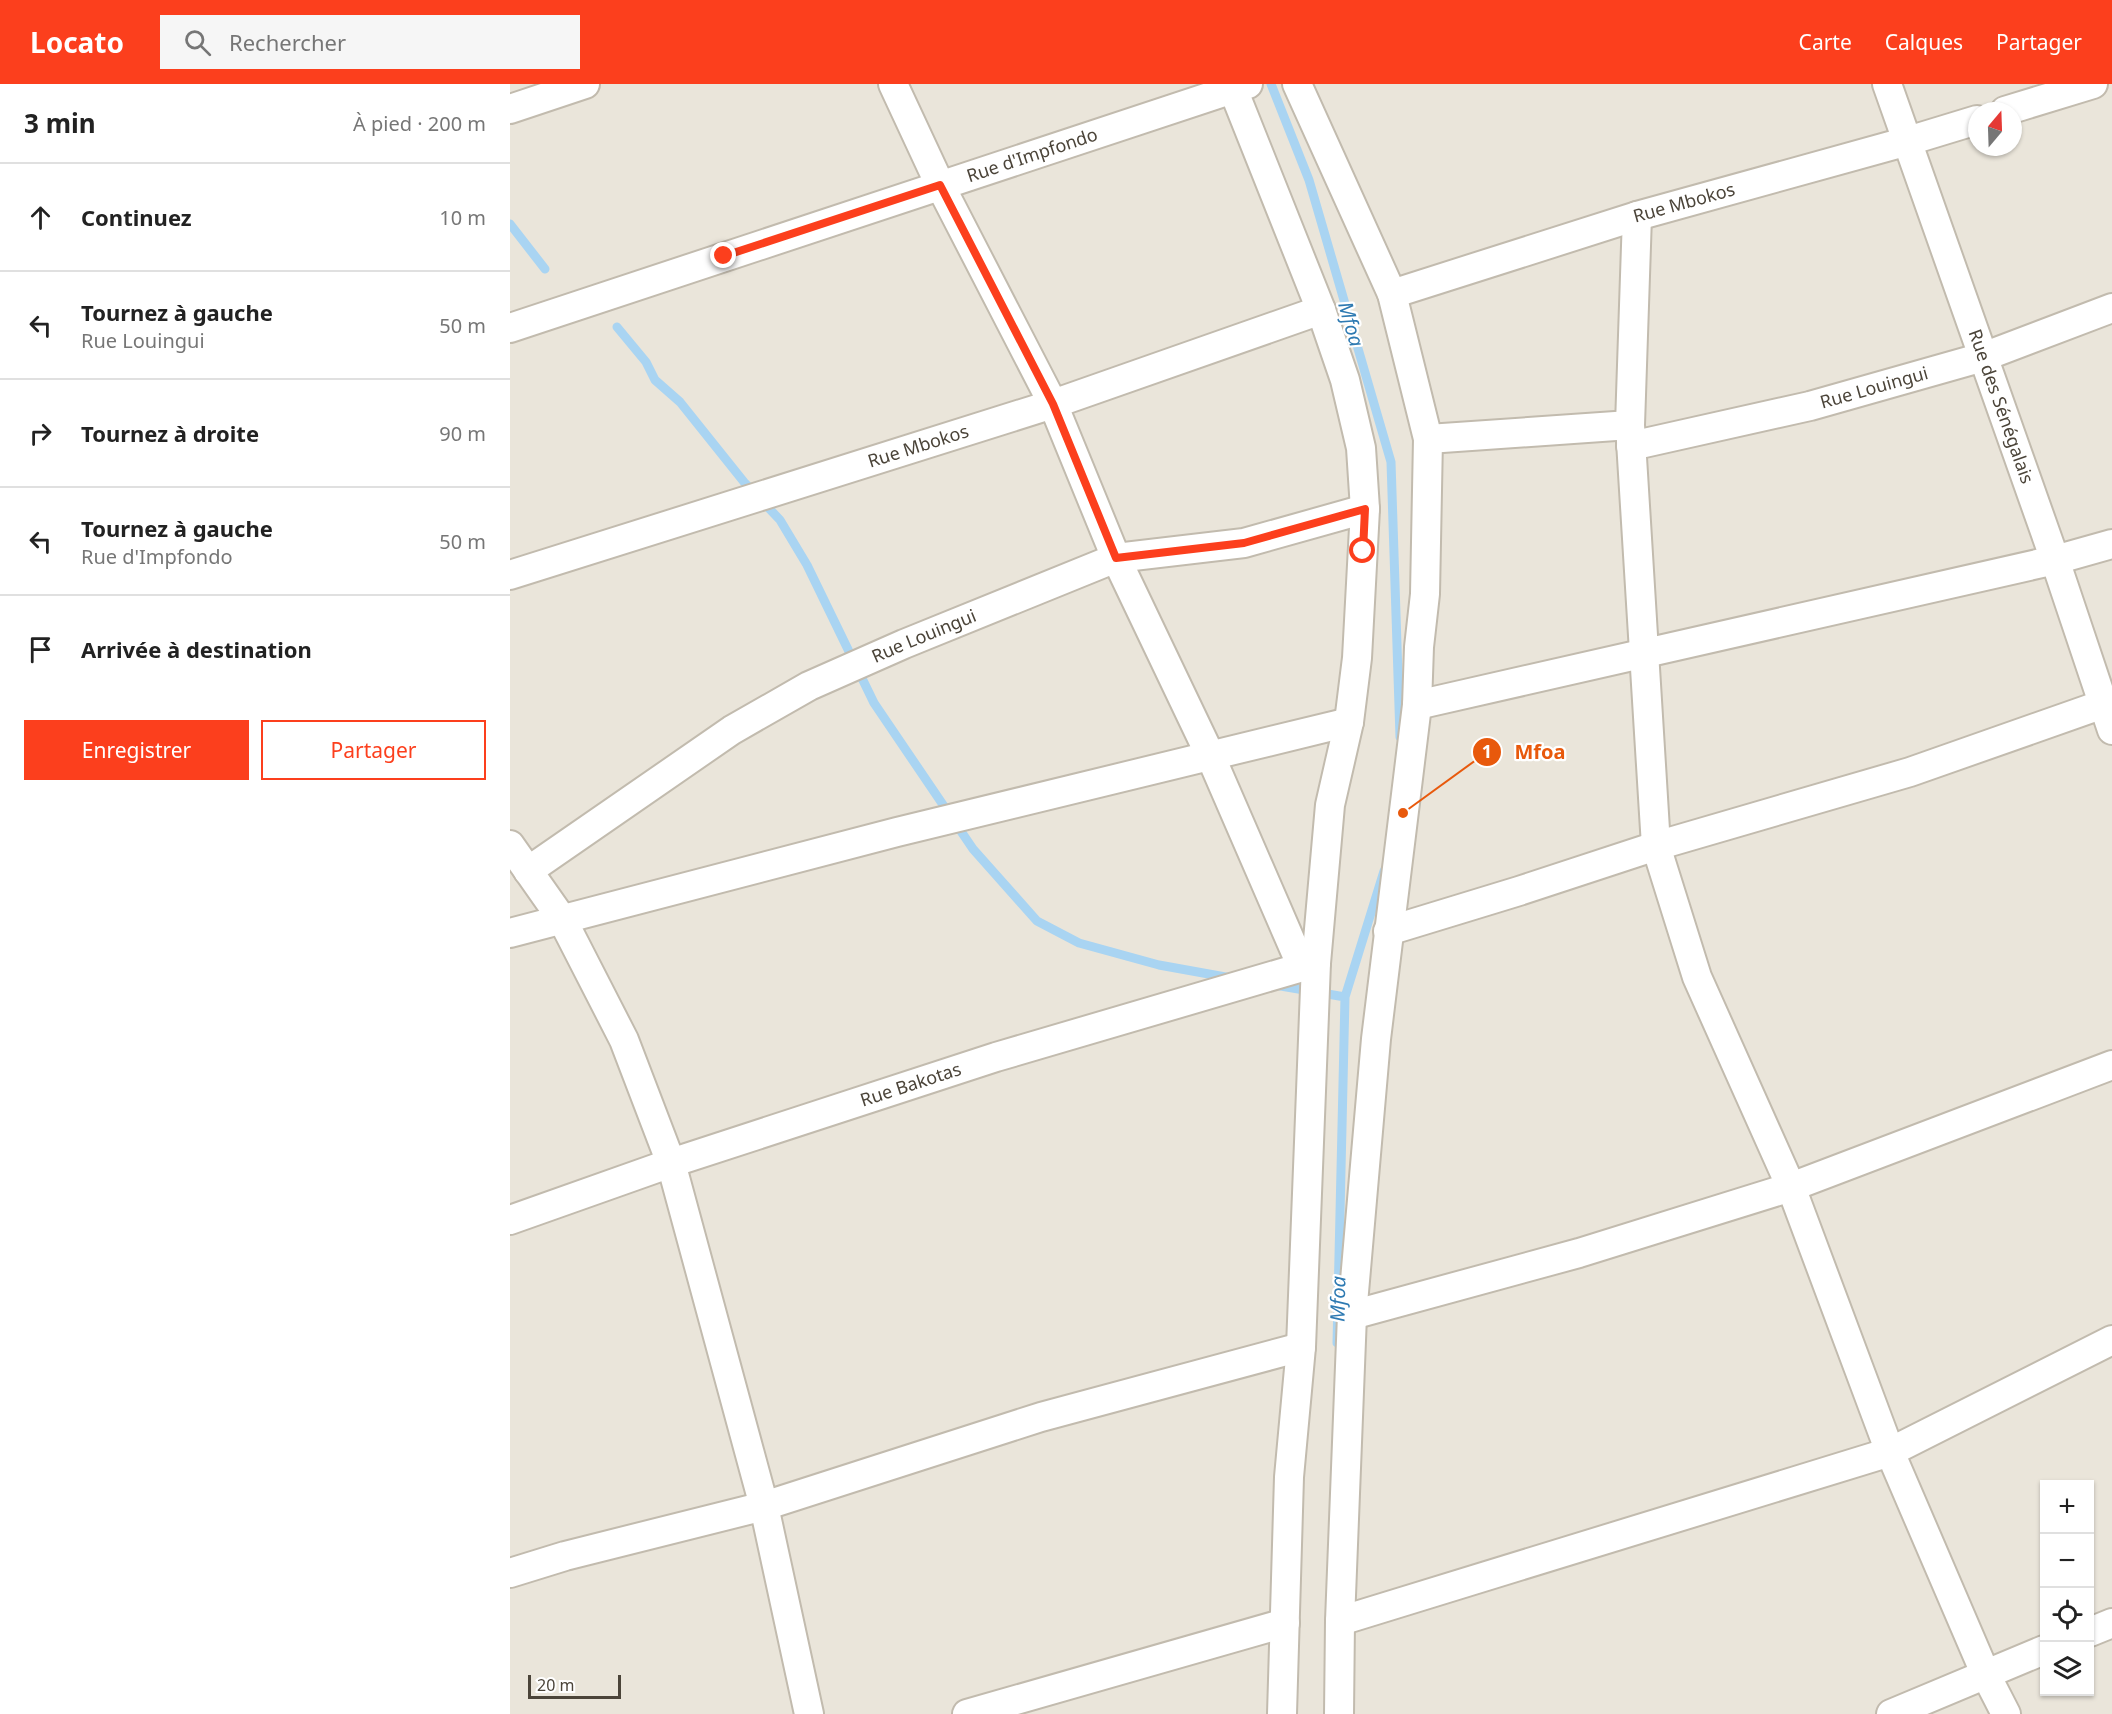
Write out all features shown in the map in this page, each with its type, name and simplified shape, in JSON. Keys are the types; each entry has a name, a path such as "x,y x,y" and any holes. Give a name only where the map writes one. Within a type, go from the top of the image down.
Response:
{"street":[{"path":"510,109 585,84"},
{"path":"893,84 940,185 1053,404 1116,558 1309,965"},
{"path":"1298,84 1392,294 1428,439 1425,594 1419,647 1417,705 1376,1039 1352,1315 1340,1621 1339,1714"},
{"name":"Rue des Sénégalais","path":"1887,84 2109,712"},
{"path":"2022,106 2093,84"},
{"path":"1238,86 1345,380 1361,448 1365,509 1357,658 1349,722 1330,805 1309,965 1301,1347 1289,1477 1282,1714"},
{"name":"Rue d'Impfondo","path":"510,328 1238,86"},
{"name":"Rue Mbokos","path":"1392,294 1637,216 1968,123"},
{"path":"1637,216 1630,435 1656,846 1697,977 1791,1187 1890,1452 1985,1673 2006,1714"},
{"name":"Rue Louingui","path":"1428,439 1630,435 1810,406 1983,357 2112,308"},
{"name":"Rue Mbokos","path":"510,575 1053,404 1321,310"},
{"name":"Rue Louingui","path":"528,872 732,730 809,686 904,644 1116,558 1244,543 1365,509"},
{"path":"1417,705 2055,560 2112,544"},
{"path":"1388,931 1656,846 2109,712"},
{"path":"510,933 897,832 1349,722"},
{"path":"510,845 562,919 624,1040 671,1163 764,1506 809,1714"},
{"name":"Rue Bakotas","path":"510,1220 671,1163 996,1057 1309,965"},
{"path":"1352,1315 1579,1253 1791,1187 2112,1065"},
{"path":"1340,1621 1890,1452 2112,1340"},
{"path":"510,1573 565,1556 764,1506 1041,1418 1301,1347"},
{"path":"967,1714 1285,1623"},
{"path":"2094,1630 2112,1623"},
{"path":"1891,1714 2040,1652"}],"shaded area":[{"path":"510,84 2112,84 2112,1714 510,1714"}],"waterway":[{"name":"Mfoa","path":"1271,84 1309,180 1391,462 1400,737"},
{"path":"510,224 545,269"},
{"path":"617,327 646,362 655,380 680,402 744,482 780,520 807,565 874,703 973,849 1037,921 1079,943 1159,965 1231,978"},
{"name":"Mfoa","path":"1337,1343 1345,997 1384,871"},
{"path":"1275,985 1345,997"}],"place":[{"name":"Mfoa","path":"1403,813"}],"route":[{"path":"724,256 940,185 1053,404 1116,558 1244,543 1365,509 1363,551"}]}
